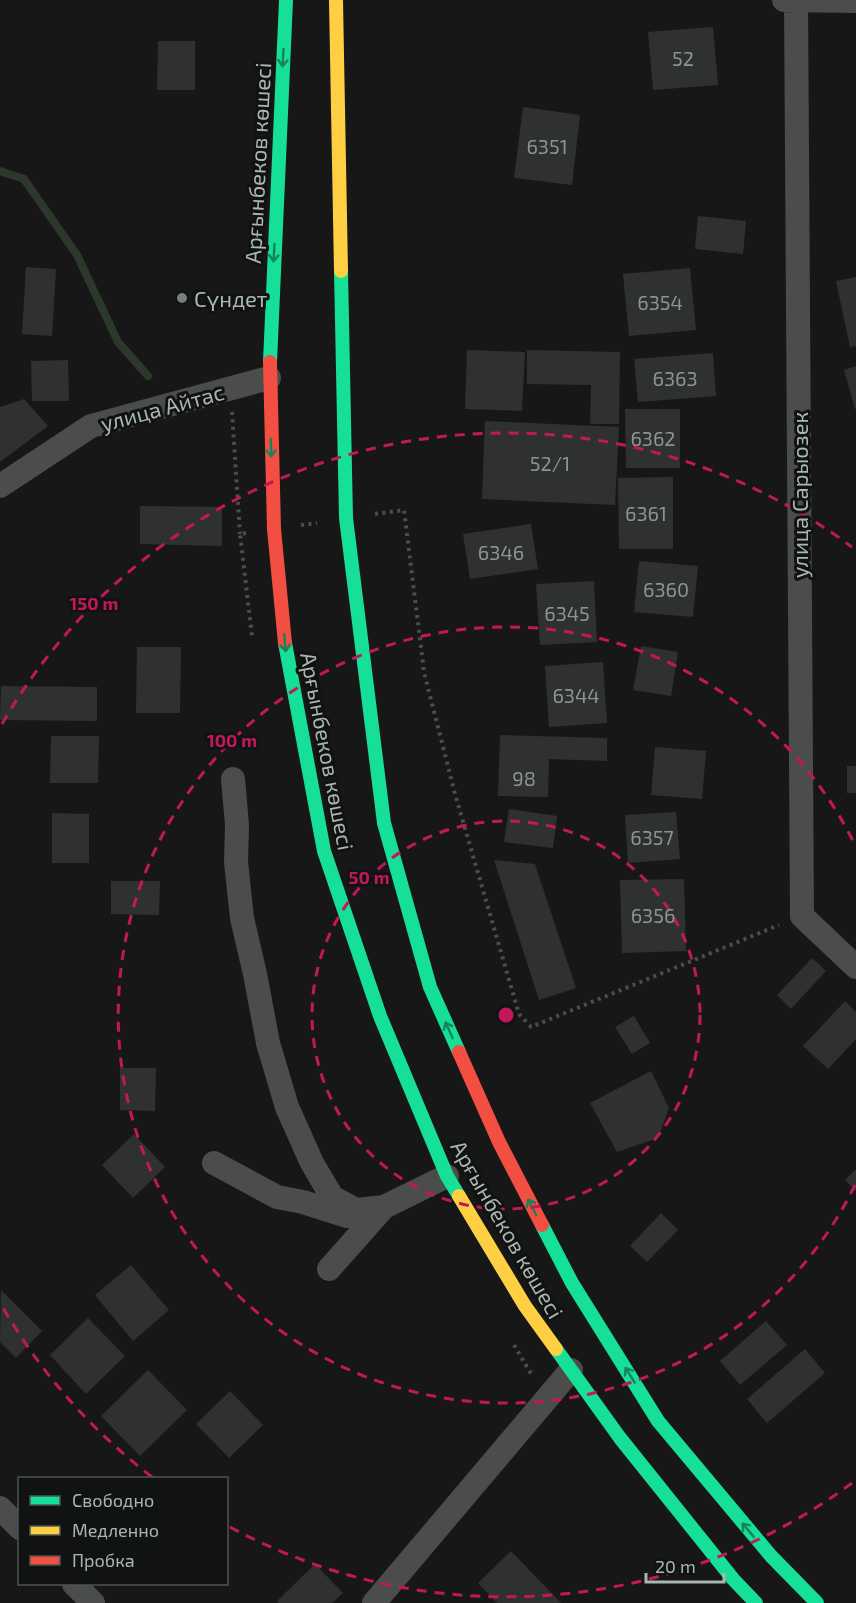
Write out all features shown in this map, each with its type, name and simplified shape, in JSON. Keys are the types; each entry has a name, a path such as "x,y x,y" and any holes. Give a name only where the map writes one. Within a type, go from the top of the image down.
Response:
{"main road":[{"name":"Арғынбеков көшесі","path":"286,0 269,378 274,529 286,656 324,851 380,1016 447,1176 525,1306 620,1438 707,1538 733,1579 756,1603"},
{"name":"Арғынбеков көшесі","path":"336,0 346,518 384,823 430,987 499,1142 572,1283 658,1421 730,1516 817,1603"}],"street":[{"path":"784,0 856,1"},
{"name":"улица Сарыозек","path":"796,0 802,916 856,967"},
{"name":"улица Айтас","path":"0,486 91,426 269,378"},
{"path":"233,779 242,918 268,1043 287,1107 312,1163 332,1197 356,1210 384,1208"},
{"path":"214,1163 277,1197 349,1216 356,1210"},
{"path":"329,1269 384,1208 447,1176"},
{"path":"374,1603 571,1370"},
{"path":"0,1508 18,1526"},
{"path":"75,1585 93,1603"}],"path":[{"path":"231,388 240,534"}],"building":[{"path":"713,27 718,85 653,90 648,32"},
{"path":"158,41 195,41 195,90 157,90"},
{"path":"523,107 580,115 572,185 514,178"},
{"path":"698,216 746,221 743,254 695,249"},
{"path":"26,267 56,269 52,336 22,334"},
{"path":"690,268 696,330 629,336 623,274"},
{"path":"856,277 856,346 850,347 836,281"},
{"path":"467,350 525,352 522,411 465,409"},
{"path":"527,350 620,352 619,424 590,424 591,385 527,384"},
{"path":"713,353 716,396 638,402 634,359"},
{"path":"68,360 69,401 32,401 31,361"},
{"path":"856,366 856,409 855,409 844,370"},
{"path":"24,399 48,426 0,462 0,407"},
{"path":"625,409 680,409 680,468 626,468"},
{"path":"485,421 619,427 615,505 482,499"},
{"path":"673,477 673,549 619,549 618,478"},
{"path":"140,506 222,507 222,546 140,544"},
{"path":"531,524 538,569 470,579 463,534"},
{"path":"639,561 698,566 693,617 634,612"},
{"path":"594,581 597,642 540,645 536,584"},
{"path":"641,646 678,652 671,696 633,690"},
{"path":"137,647 181,647 180,713 136,713"},
{"path":"603,662 607,723 549,727 545,666"},
{"path":"1,686 97,687 97,721 0,720"},
{"path":"500,735 607,738 607,761 549,759 548,797 498,796"},
{"path":"51,736 99,736 98,783 50,783"},
{"path":"655,747 706,751 702,799 651,795"},
{"path":"847,766 856,766 856,793 847,793"},
{"path":"509,809 557,816 553,848 504,842"},
{"path":"676,812 680,859 628,863 625,815"},
{"path":"52,813 89,814 89,863 52,863"},
{"path":"494,860 535,864 576,988 539,1000"},
{"path":"684,879 686,951 622,953 620,880"},
{"path":"111,881 160,881 159,915 111,914"},
{"path":"812,958 826,971 791,1009 777,995"},
{"path":"845,1001 856,1012 856,1039 828,1069 803,1046"},
{"path":"634,1016 650,1043 632,1054 615,1027"},
{"path":"120,1068 156,1068 155,1111 120,1110"},
{"path":"651,1071 669,1108 658,1138 617,1152 590,1103"},
{"path":"134,1134 165,1167 133,1198 102,1165"},
{"path":"856,1169 856,1191 845,1180"},
{"path":"661,1213 678,1230 647,1262 630,1246"},
{"path":"131,1265 169,1310 133,1341 95,1295"},
{"path":"1,1290 42,1331 16,1358 0,1342"},
{"path":"88,1318 125,1356 86,1394 50,1355"},
{"path":"766,1321 787,1345 740,1385 720,1361"},
{"path":"805,1349 825,1373 767,1423 747,1399"},
{"path":"148,1370 187,1410 140,1456 101,1416"},
{"path":"230,1391 263,1425 229,1458 196,1424"},
{"path":"511,1551 561,1603 497,1603 478,1583"},
{"path":"315,1564 343,1593 332,1603 279,1603 277,1601"}],"waterway":[{"path":"0,171 24,179 77,255 118,342 148,376"}],"traffic: fast":[{"path":"270,362 286,0"},
{"path":"341,271 346,518 384,823 430,987 459,1052"},
{"path":"285,643 324,851 380,1016 447,1176 459,1196"},
{"path":"542,1225 572,1283 658,1421 771,1556 817,1603"},
{"path":"556,1349 620,1438 733,1579 756,1603"}],"traffic: slow":[{"path":"336,0 341,271"},
{"path":"459,1196 525,1306 556,1349"}],"traffic: jam":[{"path":"270,362 274,529 285,643"},
{"path":"459,1052 499,1142 542,1225"}],"place":[{"name":"Сүндет","path":"182,298"}]}
